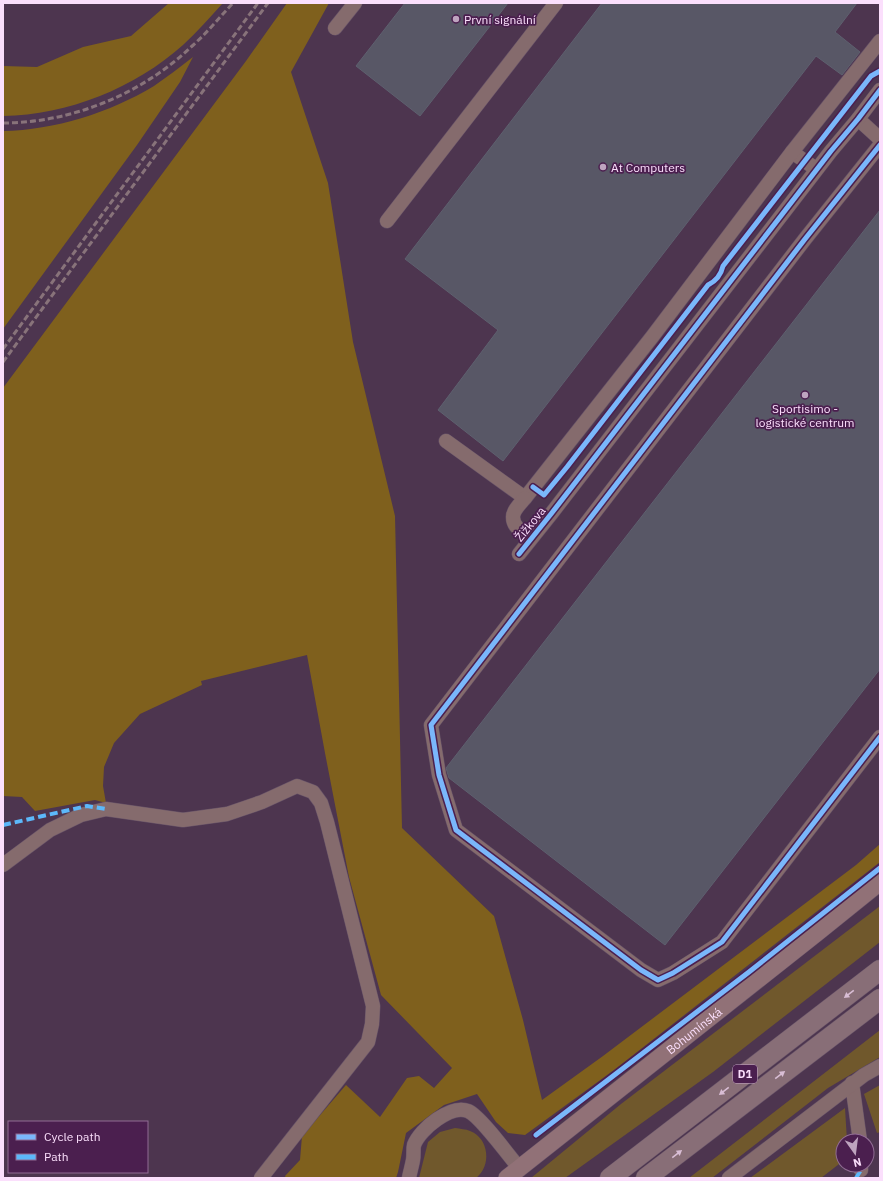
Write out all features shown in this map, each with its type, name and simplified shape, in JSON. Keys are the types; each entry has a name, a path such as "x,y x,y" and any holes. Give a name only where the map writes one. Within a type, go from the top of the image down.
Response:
{"highway":[{"name":"D1","path":"610,1178 880,970"},
{"name":"D1","path":"646,1178 880,999"}],"main road":[{"name":"Bohumínská","path":"513,1173 880,882"}],"street":[{"path":"335,28 355,3"},
{"path":"387,221 556,3"},
{"path":"551,514 530,531 519,529 515,524 513,516 514,512 652,337 792,152 880,41"},
{"path":"831,151 831,137 871,87 880,83"},
{"name":"Žižkova","path":"519,554 816,169 880,90"},
{"path":"858,119 880,139"},
{"path":"880,144 431,725 439,774 456,830 641,970 658,980 673,973 722,942 880,737"},
{"path":"792,152 816,169"},
{"path":"446,441 525,498"},
{"path":"3,864 50,830 81,815 106,809 183,820 227,814 262,802 297,786 313,792 320,803 327,822 373,1006 372,1024 368,1042 261,1178"},
{"path":"729,1178 852,1083 880,1066"},
{"path":"852,1083 859,1133"},
{"path":"409,1178 414,1144 426,1128 436,1119 453,1110 468,1111 478,1119 513,1173"}],"shaded area":[{"path":"169,3 223,3 183,45 144,74 122,86 99,96 52,111 3,116 3,66 37,67 83,47 131,36"},
{"path":"287,3 329,3 291,72 328,183 353,342 395,516 402,828 494,916 523,1020 542,1100 603,1056 856,865 880,844 880,862 614,1070 525,1135 508,1133 496,1122 477,1094 444,1105 406,1133 396,1178 286,1178 285,1176 300,1160 302,1136 346,1085 380,1117 407,1078 419,1076 434,1088 452,1068 381,995 349,877 307,655 201,681 202,685 140,714 114,743 104,767 103,786 106,803 95,800 35,811 22,797 3,796 3,388 246,61"},
{"path":"193,57 180,82 137,145 3,329 3,131 42,127 100,112 137,96 154,86"},
{"path":"880,906 880,942 713,1072 565,1178 531,1178 621,1104"},
{"path":"880,1030 880,1057 828,1088 712,1178 689,1178"},
{"path":"880,1085 880,1132 877,1133 864,1094"},
{"path":"845,1108 847,1133 835,1133 835,1167 821,1178 750,1178"},
{"path":"455,1128 470,1131 481,1140 486,1153 486,1160 481,1173 476,1178 419,1178 428,1142 440,1132"}],"building":[{"path":"405,3 508,3 420,116 356,66"},
{"name":"At Computers","path":"602,3 857,3 835,32 860,52 842,75 816,56 503,461 438,410 498,330 405,259"},
{"path":"880,210 880,669 665,945 449,778 446,768"}],"railway":[{"path":"3,123 29,122 54,118 104,103 128,92 151,79 172,64 202,37 233,3"},
{"path":"3,349 258,3"},
{"path":"3,362 268,3"}],"marked path":[{"path":"3,825 87,806 106,809"},
{"path":"856,1178 859,1173"}],"cycle path":[{"path":"533,487 544,495 708,285 718,277 723,266 871,76 880,71"},
{"path":"519,554 831,151 880,90"},
{"path":"880,145 805,239 431,725 439,775 456,830 641,970 658,980 673,973 722,942 880,737"},
{"path":"536,1135 749,972 880,868"}],"place":[{"name":"První signální","path":"456,19"},
{"name":"At Computers","path":"603,167"},
{"name":"Sportisimo - logistické centrum","path":"805,395"}]}
